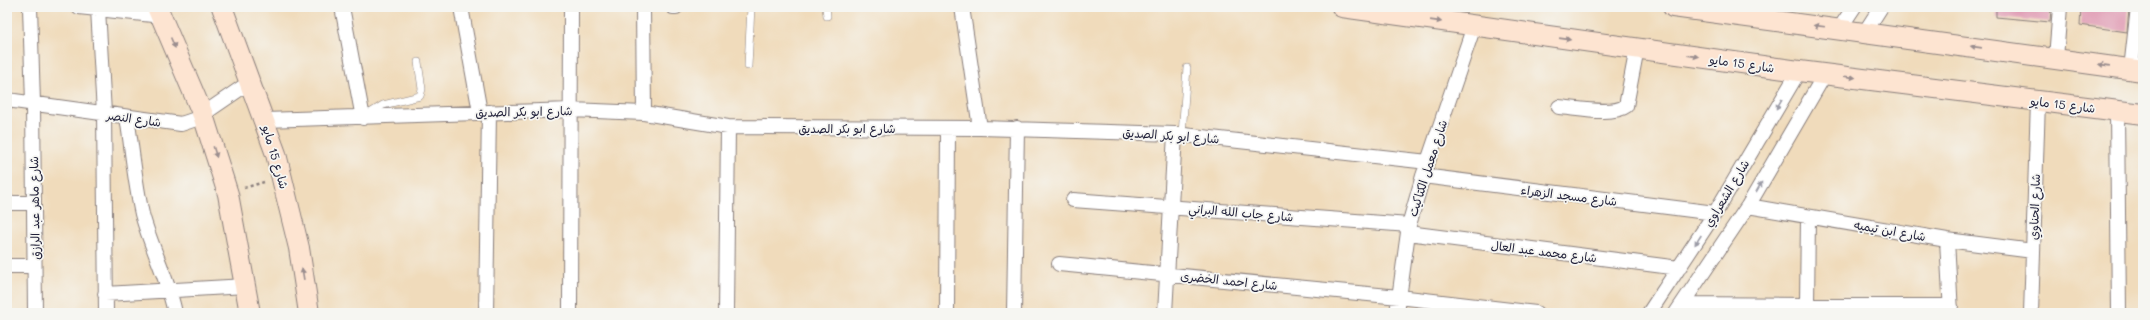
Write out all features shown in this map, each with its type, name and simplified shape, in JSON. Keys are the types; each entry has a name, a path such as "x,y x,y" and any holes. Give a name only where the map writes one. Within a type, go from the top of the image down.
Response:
{"main road":[{"path":"211,7 250,82"},
{"name":"شارع 15 مايو","path":"222,7 265,120 282,176 299,248 309,313"},
{"name":"شارع 15 مايو","path":"1342,7 1799,71 2143,114"},
{"path":"1673,7 1840,28 2137,70"},
{"path":"160,12 203,114 228,194 250,313"}],"street":[{"name":"شارع ماهر عبد الرازق","path":"30,7 33,103 35,313"},
{"path":"79,7 160,12"},
{"path":"342,7 362,118"},
{"path":"461,7 484,112 486,313"},
{"path":"570,313 571,7"},
{"path":"643,7 644,113"},
{"path":"962,7 980,128"},
{"path":"1840,28 1854,7"},
{"path":"1865,32 1881,7"},
{"path":"2056,58 2060,7"},
{"path":"2137,70 2138,7"},
{"path":"98,9 104,114 106,313"},
{"name":"شارع معمل الكتاكيت","path":"1397,313 1408,229 1423,176 1474,26"},
{"path":"1559,106 1612,111 1622,109 1626,106 1637,48"},
{"name":"شارع الشعراوي","path":"1649,313 1715,213 1799,71"},
{"name":"شارع الشعراوي","path":"1679,308 1748,206 1825,74"},
{"name":"شارع النصر","path":"7,100 181,124 189,122 203,114 250,82"},
{"name":"شارع الحناوي","path":"2031,313 2038,101"},
{"name":"شارع ابو بكر الصديق","path":"265,120 571,110 644,113 728,127 1017,128 1179,134 1428,162"},
{"path":"2117,111 2119,313"},
{"path":"128,117 142,213 150,241 170,290 175,313"},
{"path":"726,313 728,127"},
{"path":"947,313 948,128"},
{"path":"1014,313 1017,128"},
{"path":"1165,313 1171,206 1179,134"},
{"name":"شارع مسجد الزهراء","path":"1423,176 1715,213"},
{"name":"شارع جاب الله البراني","path":"1073,200 1171,206 1408,229"},
{"path":"7,203 34,203"},
{"name":"شارع ابن تيميه","path":"1748,206 1947,240 2032,252"},
{"path":"1807,305 1808,217"},
{"name":"شارع محمد عبد العال","path":"1408,229 1680,268"},
{"path":"1679,308 1807,305 1951,310 1947,240"},
{"name":"شارع احمد الخضرى","path":"1060,264 1399,297 1536,313"},
{"path":"7,266 34,266"},
{"path":"106,294 246,286"}],"lane":[{"path":"748,66 751,7"},
{"path":"826,7 828,16"},
{"path":"362,118 382,105 420,96 422,89 418,62"},
{"path":"1179,134 1187,68"}],"path":[{"path":"228,194 282,176"}],"building":[{"path":"1996,7 2051,7 2050,22 1996,17"},
{"path":"2081,7 2116,7 2129,9 2127,32 2080,25"}]}
